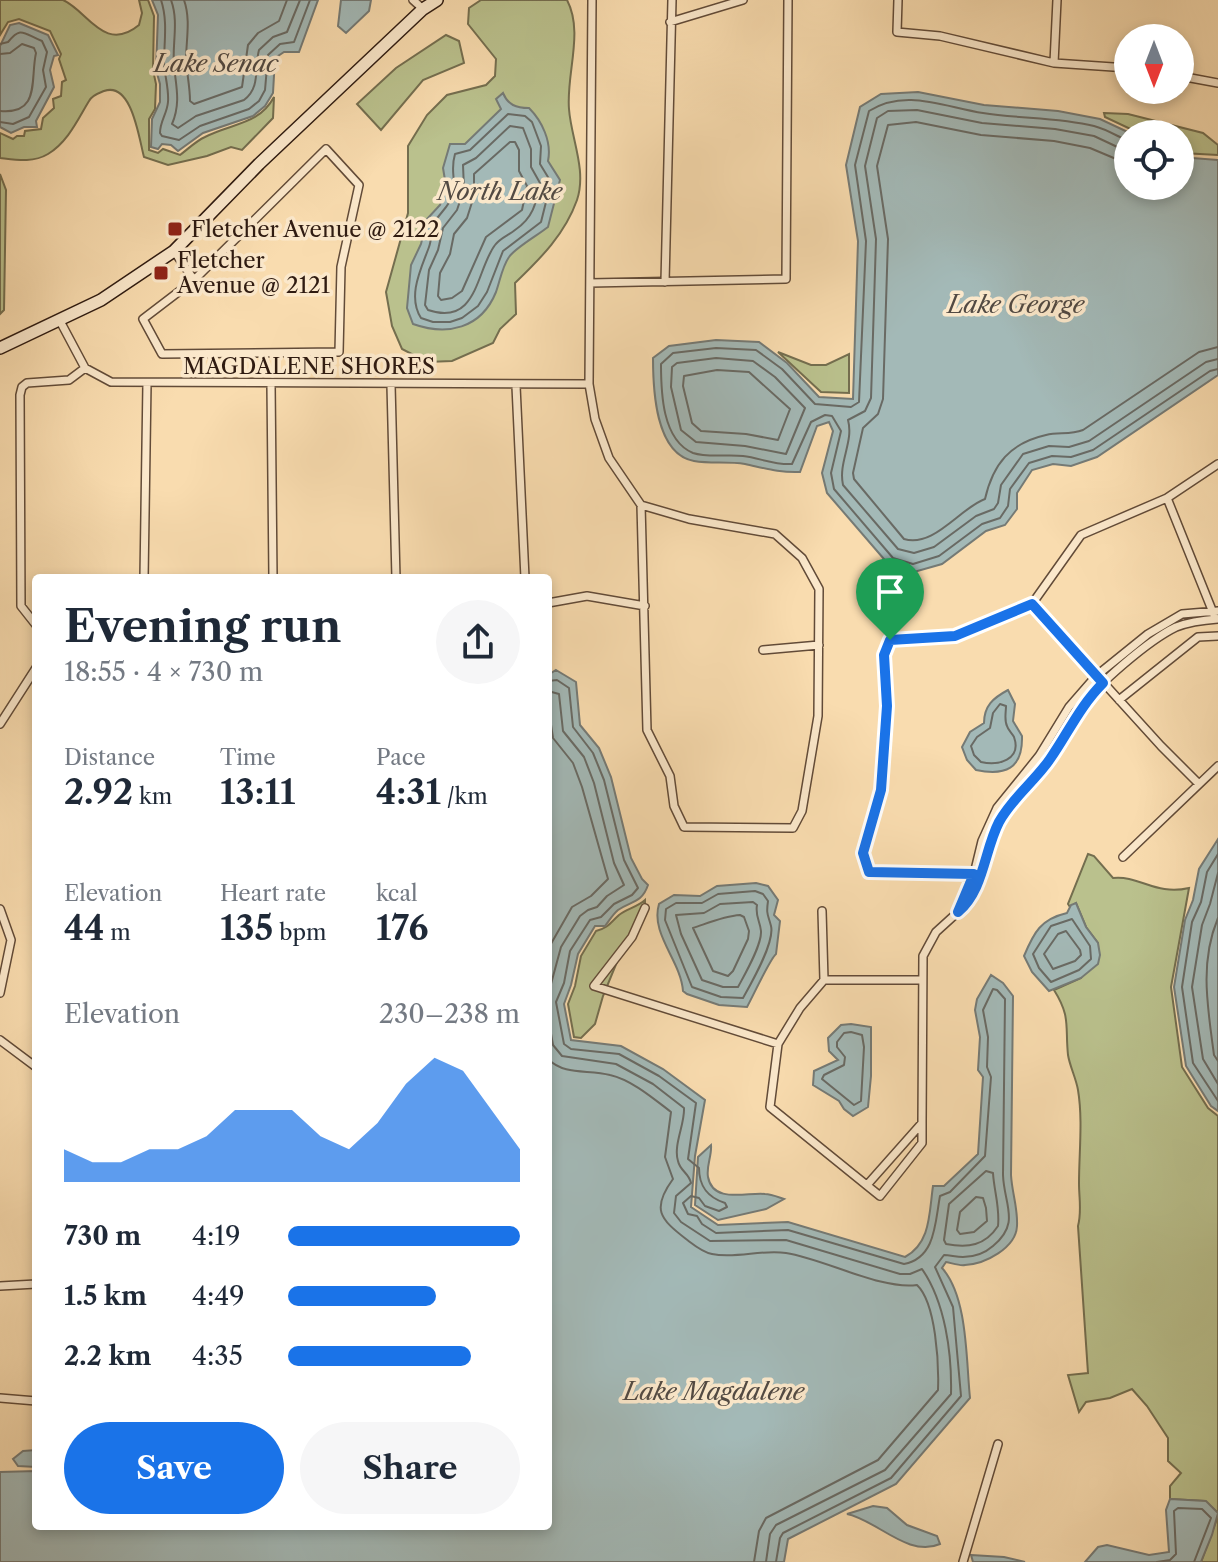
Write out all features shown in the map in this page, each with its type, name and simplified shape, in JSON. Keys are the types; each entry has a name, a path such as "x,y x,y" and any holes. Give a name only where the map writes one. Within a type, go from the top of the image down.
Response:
{"main road":[{"path":"0,348 101,300 174,251 259,164 423,9 437,0"}],"street":[{"path":"413,0 423,9"},
{"path":"592,0 589,384 595,419 609,458 641,505 647,730 670,776 674,806 684,827 793,828 802,811 818,716 819,589 802,558 775,534 689,519 641,505"},
{"path":"665,282 672,0"},
{"path":"670,22 743,0"},
{"path":"590,283 786,279 788,0"},
{"path":"898,0 897,32 940,36 1054,63 1114,67"},
{"path":"1054,63 1057,0"},
{"path":"1194,79 1218,83"},
{"path":"326,149 359,185 341,267 339,352 162,354 143,319 194,280 326,149"},
{"path":"174,251 194,280"},
{"path":"32,620 21,606 20,395 27,383 69,380 85,368 60,321"},
{"name":"MAGDALENE SHORES","path":"85,368 111,382 589,384"},
{"path":"144,574 147,383"},
{"path":"271,384 273,574"},
{"path":"391,385 396,574"},
{"path":"516,386 525,574"},
{"path":"977,875 869,872 863,853 881,790 887,706 884,655 890,640 955,636 1032,604 1081,535 1167,498 1218,464"},
{"path":"1167,498 1216,615"},
{"path":"552,602 587,596 645,606"},
{"path":"1032,604 1199,784"},
{"path":"977,875 982,841 997,808 1039,756 1069,707 1096,676 1173,618 1193,611 1216,615"},
{"path":"822,911 824,980 800,1008 778,1044 770,1107 880,1196 922,1143 923,956 936,932 967,904 1005,812 1050,759 1078,710 1103,683 1175,628 1216,615"},
{"path":"1119,700 1198,637 1218,636"},
{"path":"763,650 819,645"},
{"path":"0,724 32,674"},
{"path":"1123,857 1218,766"},
{"path":"645,908 632,937 594,986 778,1044"},
{"path":"0,909 11,940 0,993"},
{"path":"824,980 921,980"},
{"path":"0,1040 32,1064"},
{"path":"867,1185 922,1123"},
{"path":"0,1286 32,1284"},
{"path":"0,1398 32,1401"},
{"path":"963,1562 998,1444"}],"green space":[{"path":"0,0 63,0 97,27 116,35 127,33 139,25 142,13 139,0 148,0 154,16 153,70 156,84 155,109 149,119 149,150 158,153 163,149 180,155 215,132 253,118 274,97 273,118 242,150 231,147 168,165 144,157 128,103 114,90 104,91 90,99 67,137 48,154 31,160 0,158 0,133 13,139 24,136 25,131 41,129 43,118 54,108 53,99 61,96 62,82 66,80 59,59 61,54 50,31 19,19 8,22 0,35"},
{"path":"481,0 567,0 574,26 569,109 580,189 559,235 515,283 516,314 500,329 493,343 452,361 427,362 402,349 392,326 386,292 408,213 408,146 427,115 447,95 486,85 495,76 496,59 468,24 469,8"},
{"path":"446,35 459,41 464,63 423,80 381,130 357,104 396,68"},
{"path":"1104,113 1128,114 1152,120 1114,121 1105,117"},
{"path":"1194,131 1203,133 1218,145 1218,155 1194,154"},
{"path":"0,174 6,190 4,310 0,314"},
{"path":"778,352 811,365 826,365 849,354 849,393 821,392"},
{"path":"1088,854 1094,856 1113,878 1131,879 1157,888 1189,888 1171,987 1182,1067 1208,1108 1218,1116 1218,1513 1205,1501 1170,1499 1170,1486 1181,1473 1168,1461 1168,1438 1132,1389 1110,1398 1086,1402 1079,1412 1068,1375 1088,1373 1078,1226 1080,1113 1077,1086 1068,1055 1065,1015 1054,990 1081,978 1098,943 1086,927 1076,903 1070,907 1068,904"},
{"path":"645,900 645,913 619,957 595,1024 581,1038 574,1037 568,1004 581,956 596,931"},
{"path":"1218,1516 1218,1562 1201,1562"}],"water":[{"name":"Lake Senac","path":"152,0 318,0 299,52 284,52 275,58 273,93 265,106 253,116 203,133 178,151 171,145 162,144 158,149 151,147 152,119 160,102 156,70 158,15"},
{"path":"341,0 371,0 369,11 346,33 338,26"},
{"path":"19,23 48,35 58,55 54,56 50,70 54,87 36,121 37,127 24,127 11,133 0,127 0,46 10,25"},
{"name":"Lake George","path":"918,92 984,105 1058,111 1100,119 1114,126 1114,200 1194,200 1194,158 1218,160 1218,375 1097,457 1071,466 1053,464 1032,470 1017,493 1017,509 1005,525 986,531 942,564 914,572 890,566 827,493 822,473 833,431 829,422 817,426 800,472 739,463 694,461 681,456 664,434 654,386 653,358 669,346 716,340 759,342 787,363 819,397 853,399 858,241 846,165 860,107 881,94"},
{"name":"North Lake","path":"503,93 513,105 529,108 545,132 549,147 548,161 560,180 548,227 509,257 490,304 472,322 450,329 413,324 407,308 411,265 421,244 427,219 440,205 446,186 443,168 450,144 465,144 501,109 496,99"},
{"name":"Lake Magdalene","path":"556,670 576,682 580,725 599,748 611,777 631,858 648,885 639,898 618,910 605,926 595,926 578,954 564,1004 571,1040 621,1046 663,1069 705,1100 695,1156 691,1207 718,1225 788,1222 905,1257 914,1251 924,1236 933,1186 944,1186 978,1154 983,1077 978,1070 980,1037 975,1010 977,999 991,975 1003,983 1013,996 1011,1175 1017,1213 1015,1234 1005,1248 990,1258 965,1265 946,1262 942,1268 951,1280 961,1312 970,1398 896,1484 788,1539 784,1562 0,1562 0,1472 32,1471 32,1530 552,1530 552,672"},
{"path":"1008,690 1015,704 1013,721 1022,736 1019,756 1016,763 1004,771 976,770 967,760 962,747 970,732 984,723 990,703"},
{"path":"1218,839 1218,1111 1211,1106 1186,1066 1174,987 1185,920 1193,900 1199,869"},
{"path":"756,883 768,886 778,900 774,915 780,921 776,954 747,1007 719,1005 687,994 683,991 662,937 657,915 659,904 674,895 700,896 717,886"},
{"path":"1076,903 1086,927 1098,943 1098,964 1081,978 1049,991 1032,972 1024,956 1040,928 1051,919 1067,913"},
{"path":"841,1025 871,1027 868,1107 853,1116 839,1101 813,1085 814,1071 838,1060 829,1051 828,1038"},
{"path":"711,1145 708,1177 716,1191 732,1195 767,1194 784,1199 766,1209 718,1220 695,1205 698,1157"},
{"path":"32,1450 32,1467 18,1466 13,1459 23,1451"},
{"path":"1170,1499 1206,1501 1218,1513 1201,1562 1085,1562 1098,1547 1107,1545 1149,1555 1169,1552 1166,1510"},
{"path":"873,1506 887,1508 907,1525 937,1536 940,1544 916,1546 847,1514"},
{"path":"971,1555 1004,1557 1025,1562 973,1562"}],"place":[{"name":"Fletcher Avenue @ 2122","path":"175,229"},
{"name":"Fletcher Avenue @ 2121","path":"161,273"}],"route":[{"path":"1032,604 1103,683 1078,710 1050,759 1005,812 993,836 981,877 967,904 958,912 974,874 869,872 863,853 881,790 887,706 884,655 890,640 955,636 1032,604"}]}
